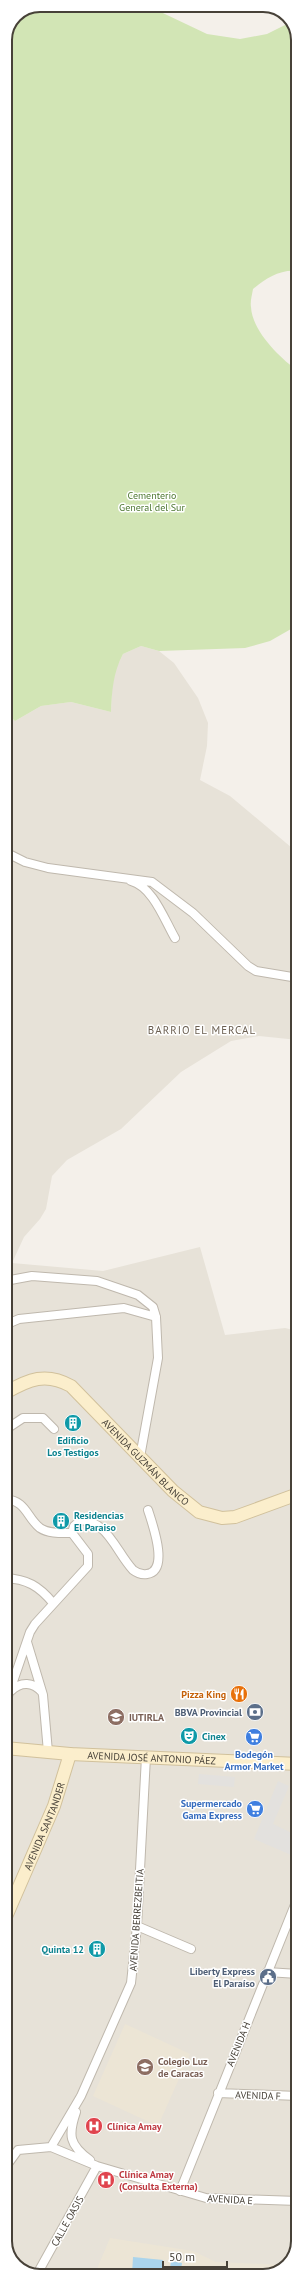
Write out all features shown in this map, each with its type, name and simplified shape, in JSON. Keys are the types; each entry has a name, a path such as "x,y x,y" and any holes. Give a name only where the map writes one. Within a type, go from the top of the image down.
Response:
{"street":[{"path":"12,856 24,862 48,868 105,874 144,880 157,884 193,913 248,966 256,971 291,977"},
{"path":"105,874 143,886 174,938"},
{"path":"12,1280 32,1276 97,1281 138,1295 153,1307 156,1317 158,1358 140,1457"},
{"path":"12,1322 19,1319 124,1308 156,1317"},
{"name":"AVENIDA GUZMÁN BLANCO","path":"12,1389 24,1382 43,1378 58,1379 72,1386 173,1491 199,1512 222,1518 235,1517 291,1497"},
{"path":"12,1425 23,1418 43,1418 54,1429"},
{"path":"12,1501 19,1503 41,1528 47,1531 72,1533 88,1554 88,1566 75,1583 53,1603 35,1624 12,1685"},
{"path":"72,1533 79,1521 94,1523 102,1528 133,1570 145,1575 152,1573 157,1567 158,1550 148,1510"},
{"path":"12,1578 21,1579 34,1584 53,1603"},
{"path":"27,1642 43,1695 48,1752"},
{"path":"12,1689 15,1686 28,1683 37,1687 43,1695"},
{"name":"AVENIDA JOSÉ ANTONIO PÁEZ","path":"12,1749 70,1754 291,1764"},
{"name":"AVENIDA SANTANDER","path":"12,1903 54,1806 70,1754"},
{"name":"AVENIDA BERREZBEITIA","path":"51,2148 81,2096 131,1983 138,1926 146,1757"},
{"name":"AVENIDA H","path":"180,2191 291,1914"},
{"path":"138,1926 191,1949"},
{"path":"267,1972 291,1974"},
{"name":"AVENIDA F","path":"218,2093 291,2096"},
{"name":"AVENIDA BERREZBEITIA","path":"81,2096 70,2132 76,2147 98,2166"},
{"path":"12,2158 18,2150 51,2148"},
{"name":"AVENIDA E","path":"51,2148 98,2166 206,2198 291,2202"},
{"name":"CALLE OASIS","path":"40,2269 98,2166"}],"shaded area":[{"path":"141,646 159,651 174,663 198,698 208,723 207,746 200,780 230,796 291,847 291,1039 259,1036 231,1041 181,1072 121,1129 67,1160 52,1176 46,1209 40,1219 24,1237 12,1263 12,718 15,721 41,706 71,702 111,712 112,687 115,670 123,654"},
{"path":"200,1247 225,1335 285,1328 291,1329 291,2241 289,2252 280,2263 267,2269 38,2269 29,2267 18,2258 12,2245 12,1263 103,1271"},
{"path":"199,1774 235,1777 234,1787 198,1784"},
{"path":"278,1781 289,1786 273,1824 291,1833 291,1855 254,1839"},
{"name":"Colegio Luz de Caracas","path":"125,2024 190,2054 158,2126 93,2096"},
{"path":"110,2238 193,2251 216,2262 277,2265 267,2269 97,2269"}],"green space":[{"name":"Cementerio General del Sur","path":"40,12 161,12 207,34 240,39 267,34 286,25 291,36 291,271 285,271 274,275 253,289 251,307 256,325 268,343 291,365 291,629 270,641 245,648 159,651 141,646 123,654 117,668 114,682 111,712 71,702 41,706 15,721 12,718 12,40 14,29 24,17 29,14"}],"water":[{"path":"133,2257 163,2260 162,2269 132,2269"},
{"path":"171,2261 182,2263 181,2269 170,2269"}],"place":[{"name":"Edificio Los Testigos","path":"73,1423"},
{"name":"Residencias El Paraiso","path":"61,1521"},
{"name":"Pizza King","path":"239,1694"},
{"name":"BBVA Provincial","path":"255,1712"},
{"name":"IUTIRLA","path":"116,1717"},
{"name":"Cinex","path":"189,1736"},
{"name":"Bodegón Armor Market","path":"254,1737"},
{"name":"Supermercado Gama Express","path":"255,1809"},
{"name":"Quinta 12","path":"97,1949"},
{"name":"Liberty Express El Paraíso","path":"268,1977"},
{"name":"Colegio Luz de Caracas","path":"145,2067"},
{"name":"Clínica Amay","path":"94,2126"},
{"name":"Clínica Amay (Consulta Externa)","path":"106,2180"}],"district":[{"name":"BARRIO EL MERCAL","path":"202,1030"}]}
